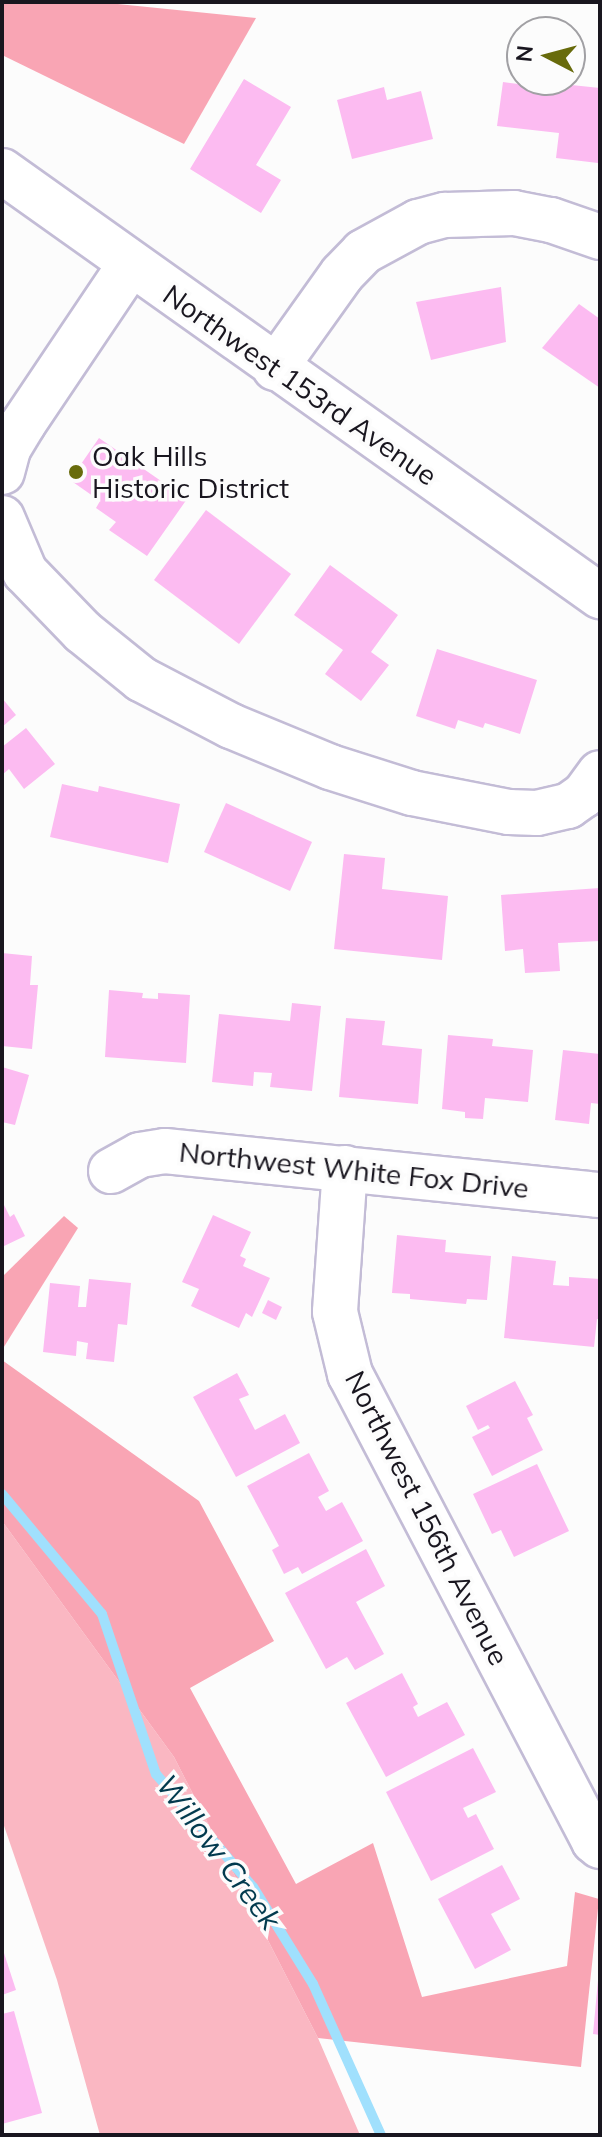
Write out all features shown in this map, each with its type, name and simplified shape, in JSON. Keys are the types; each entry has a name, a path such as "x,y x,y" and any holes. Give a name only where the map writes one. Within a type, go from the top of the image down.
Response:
{"street":[{"name":"Northwest 153rd Avenue","path":"2,171 130,265 600,596"},
{"path":"275,368 342,274 363,252 418,222 445,215 514,213 551,220 600,237"},
{"path":"2,472 8,449 23,424 130,265"},
{"path":"2,518 25,572 83,632 141,679 245,732 330,767 412,793 509,812 537,813 568,806 584,795 600,773"},
{"name":"Northwest White Fox Drive","path":"111,1171 140,1155 165,1151 600,1195"},
{"name":"Northwest 156th Avenue","path":"345,1168 334,1297 339,1342 350,1374 594,1841 600,1846"}],"shaded area":[{"path":"2,2 98,2 256,18 184,144 2,55"},
{"path":"64,1216 78,1228 2,1350 2,1277"},
{"path":"2,1360 199,1501 274,1641 190,1688 296,1884 373,1843 422,1997 567,1966 575,1892 599,1899 581,2067 318,2038 174,1757 2,1521"},
{"path":"2,1521 174,1757 318,2038 360,2135 100,2135 57,1980 2,1820"}],"building":[{"path":"244,79 291,107 256,165 281,180 261,213 190,169"},
{"path":"503,82 506,82 506,96 586,96 586,87 600,88 598,163 556,158 559,133 497,126"},
{"path":"384,87 387,100 421,91 433,139 352,159 337,100"},
{"path":"501,287 506,342 431,360 416,302"},
{"path":"579,304 600,319 600,388 542,348"},
{"path":"99,438 187,499 147,556 109,530 116,522 96,508 100,501 70,480"},
{"path":"206,510 291,574 239,644 154,580"},
{"path":"330,565 398,615 371,652 389,665 361,701 325,674 343,650 294,615"},
{"path":"437,649 537,680 520,734 485,723 483,728 458,720 455,729 416,716"},
{"path":"2,698 16,715 2,727"},
{"path":"26,728 55,764 24,789 9,769 2,775 2,747"},
{"path":"62,784 98,792 99,786 180,804 168,863 50,837"},
{"path":"226,803 312,842 290,891 204,852"},
{"path":"344,854 385,858 382,889 448,896 442,960 334,949"},
{"path":"600,888 600,941 558,943 560,971 525,973 523,949 505,951 501,895"},
{"path":"2,953 32,956 30,985 38,985 32,1049 2,1046"},
{"path":"109,990 143,993 142,998 158,999 158,993 190,995 186,1063 105,1057"},
{"path":"292,1003 321,1006 312,1091 270,1087 272,1073 254,1072 253,1086 212,1082 219,1014 290,1021"},
{"path":"346,1018 385,1021 382,1045 422,1049 418,1104 339,1097"},
{"path":"448,1035 493,1039 492,1046 533,1050 528,1102 485,1098 483,1119 465,1118 465,1112 442,1109"},
{"path":"563,1050 600,1054 600,1104 591,1103 589,1124 555,1120"},
{"path":"2,1067 29,1075 15,1125 2,1122"},
{"path":"2,1201 10,1217 14,1214 25,1236 2,1247"},
{"path":"213,1215 251,1232 240,1256 246,1259 243,1266 270,1278 252,1317 246,1313 239,1328 191,1306 199,1289 182,1282"},
{"path":"397,1235 446,1240 445,1252 491,1256 487,1300 467,1299 466,1304 410,1299 410,1294 392,1293"},
{"path":"512,1256 556,1261 553,1285 569,1286 569,1277 600,1279 600,1319 597,1319 594,1347 504,1338"},
{"path":"89,1279 131,1283 127,1325 118,1324 114,1362 86,1359 88,1343 77,1341 76,1356 43,1352 50,1283 80,1286 78,1307 86,1307"},
{"path":"268,1300 282,1307 276,1320 262,1313"},
{"path":"237,1373 249,1395 239,1399 255,1430 285,1414 300,1443 236,1477 193,1397"},
{"path":"515,1381 533,1415 527,1418 543,1450 492,1476 472,1437 490,1428 488,1425 478,1430 466,1406"},
{"path":"309,1453 329,1491 318,1497 326,1511 342,1502 363,1541 302,1574 298,1567 284,1574 272,1550 279,1546 247,1486"},
{"path":"537,1464 569,1531 514,1557 501,1530 492,1534 473,1494"},
{"path":"366,1549 385,1586 356,1602 384,1654 355,1670 347,1657 326,1669 285,1593"},
{"path":"402,1673 418,1704 413,1707 418,1717 447,1702 465,1735 386,1777 346,1703"},
{"path":"473,1748 496,1792 463,1808 468,1818 476,1814 494,1849 431,1881 386,1792"},
{"path":"502,1865 520,1899 491,1914 511,1950 475,1969 438,1899"},
{"path":"2,1951 16,1990 2,1995"},
{"path":"600,1980 600,2035 593,2034"},
{"path":"14,2011 42,2113 2,2124 2,2014"}],"waterway":[{"name":"Willow Creek","path":"2,1494 102,1614 156,1774 253,1887 313,1984 381,2135"}],"place":[{"name":"Oak Hills Historic District","path":"76,472"}]}
